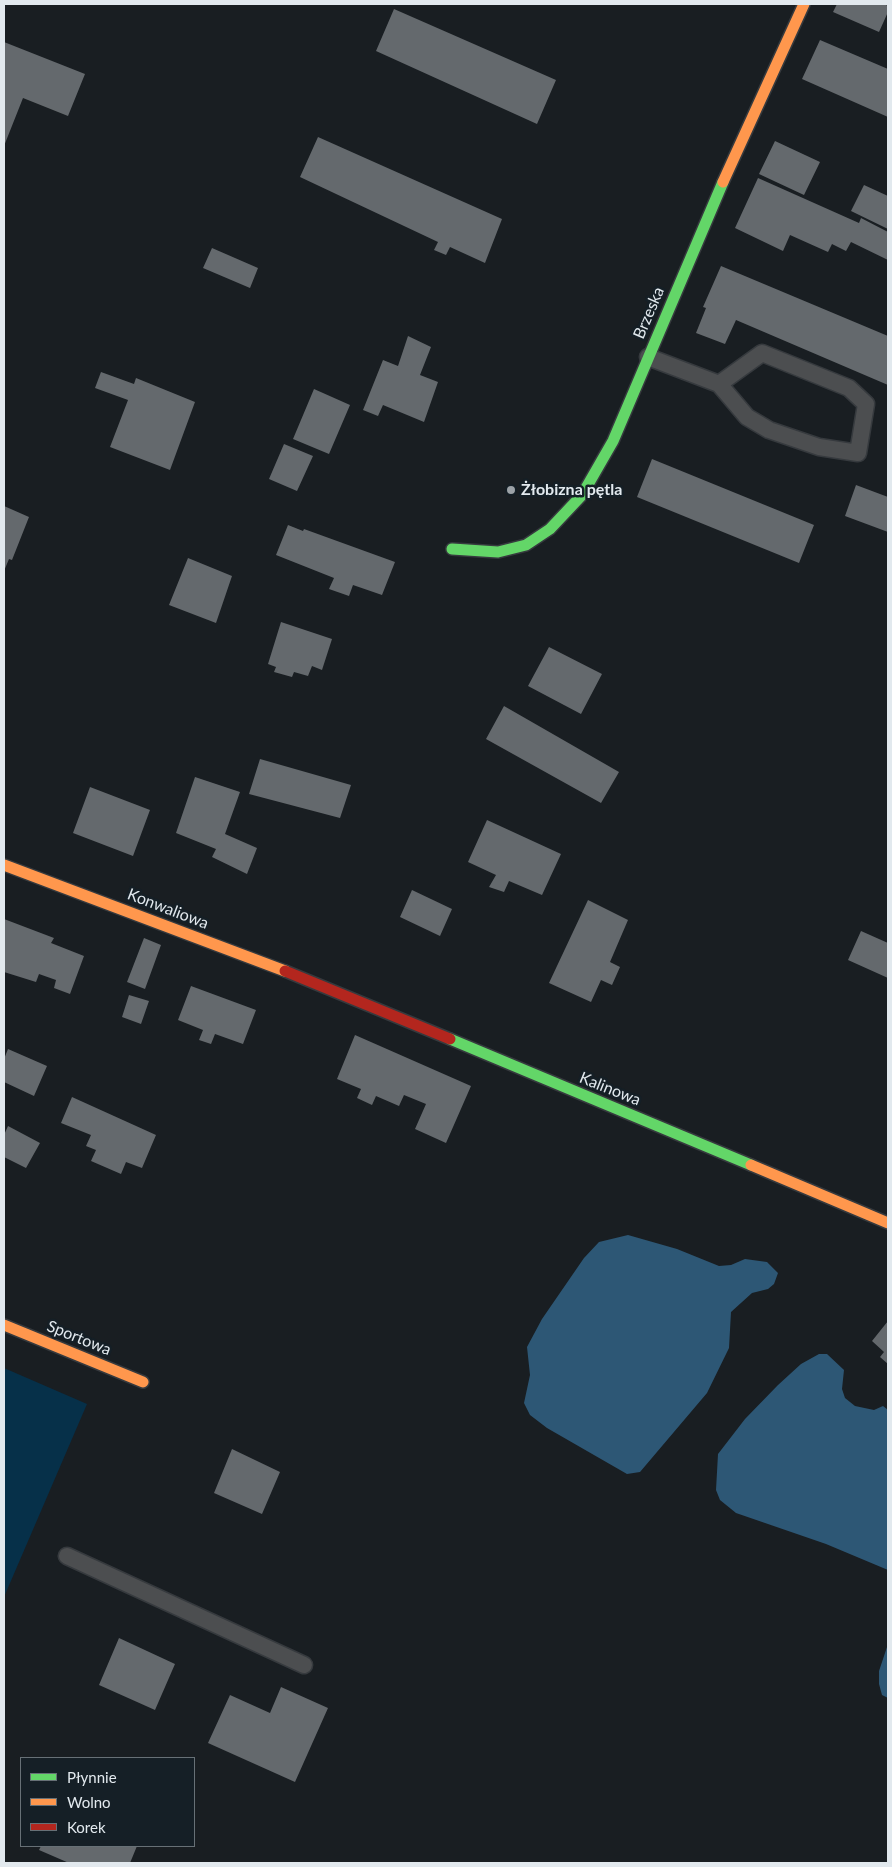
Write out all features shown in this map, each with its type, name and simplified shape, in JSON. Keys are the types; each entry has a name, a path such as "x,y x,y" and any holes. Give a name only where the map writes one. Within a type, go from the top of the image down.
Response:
{"street":[{"name":"Brzeska","path":"452,549 498,552 526,545 550,529 582,495 613,440 704,225 804,4"},
{"name":"Konwaliowa","path":"4,865 320,984"},
{"name":"Kalinowa","path":"320,984 888,1223"},
{"name":"Sportowa","path":"4,1325 143,1382"}],"lane":[{"path":"648,357 719,384 747,417 769,430 819,448 858,453 866,404 849,388 762,353 719,384"},
{"path":"67,1556 304,1665"}],"shaded area":[{"path":"628,1235 677,1249 719,1266 731,1265 745,1259 767,1262 778,1273 774,1284 768,1289 752,1293 731,1312 729,1348 707,1393 640,1472 627,1474 547,1428 530,1415 524,1403 530,1375 527,1347 542,1319 584,1258 599,1242"},
{"path":"819,1354 827,1354 844,1370 842,1389 845,1398 855,1406 874,1410 883,1406 888,1410 888,1570 826,1544 736,1513 720,1500 716,1490 718,1454 745,1419 778,1385 801,1364"},
{"path":"4,1368 87,1404 4,1597"},
{"path":"888,1644 888,1698 882,1695 879,1684 879,1671"}],"building":[{"path":"837,4 884,4 888,6 888,12 879,32 833,12"},
{"path":"394,9 556,80 537,124 376,51"},
{"path":"820,40 888,69 888,117 802,79"},
{"path":"4,42 85,74 68,116 23,98 4,146"},
{"path":"318,137 502,219 485,263 450,247 446,255 434,250 438,242 300,177"},
{"path":"775,141 820,162 804,195 759,174"},
{"path":"758,178 859,223 861,218 888,232 888,260 851,242 846,251 832,244 828,252 790,235 783,251 735,228"},
{"path":"864,185 888,196 888,229 851,211"},
{"path":"212,248 258,268 250,288 203,268"},
{"path":"721,266 888,336 888,385 736,320 725,344 696,333 706,308 703,307"},
{"path":"408,336 431,347 420,375 438,382 424,422 383,405 378,416 363,410 383,360 398,366"},
{"path":"101,372 134,384 136,378 195,402 170,470 110,447 128,400 95,388"},
{"path":"314,389 350,405 329,454 293,439"},
{"path":"284,444 313,456 297,491 269,479"},
{"path":"652,459 814,525 799,563 637,497"},
{"path":"856,485 888,497 888,532 845,516"},
{"path":"4,506 29,517 12,560 9,559 4,571"},
{"path":"288,525 395,562 382,595 353,585 349,596 329,589 334,578 276,555"},
{"path":"188,558 232,576 216,623 169,605"},
{"path":"281,622 332,639 322,670 312,666 308,676 294,672 292,677 274,672 276,667 268,664"},
{"path":"549,647 602,674 581,714 528,686"},
{"path":"504,706 619,772 601,803 486,739"},
{"path":"260,759 351,785 340,818 249,794"},
{"path":"195,777 240,792 225,834 257,848 247,874 212,857 216,849 176,833"},
{"path":"90,787 150,810 133,856 73,833"},
{"path":"487,820 561,854 542,895 509,881 504,892 489,887 496,875 468,862"},
{"path":"412,890 452,909 440,936 400,917"},
{"path":"588,900 628,920 610,962 620,967 612,985 601,980 591,1002 549,983"},
{"path":"4,919 54,938 51,943 84,956 70,994 54,988 56,980 39,974 36,982 4,972"},
{"path":"861,931 888,943 888,978 848,960"},
{"path":"144,938 161,945 145,989 127,982"},
{"path":"191,986 256,1010 243,1044 215,1034 211,1044 199,1040 203,1030 178,1020"},
{"path":"129,995 149,1001 141,1024 122,1017"},
{"path":"355,1035 471,1086 446,1143 415,1129 426,1104 404,1095 399,1106 376,1096 372,1105 357,1098 361,1089 337,1079"},
{"path":"8,1049 47,1066 34,1096 4,1082 4,1059"},
{"path":"72,1097 156,1135 142,1168 126,1162 121,1174 91,1161 96,1150 86,1146 91,1135 61,1123"},
{"path":"8,1126 40,1143 26,1168 4,1157 4,1135"},
{"path":"888,1321 888,1364 880,1357 884,1352 872,1341"},
{"path":"232,1449 280,1472 262,1514 214,1493"},
{"path":"119,1638 175,1664 155,1710 99,1685"},
{"path":"281,1687 328,1708 295,1782 208,1743 230,1695 270,1713"},
{"path":"40,1847 137,1847 130,1863 69,1863 39,1850"}],"traffic: fast":[{"path":"452,549 498,552 526,545 550,529 582,495 613,441 723,182"},
{"path":"450,1039 751,1165"}],"traffic: slow":[{"path":"723,182 804,4"},
{"path":"4,865 285,971"},
{"path":"751,1165 888,1223"},
{"path":"4,1325 143,1382"}],"traffic: jam":[{"path":"285,971 450,1039"}],"place":[{"name":"Żłobizna pętla","path":"511,490"}]}
